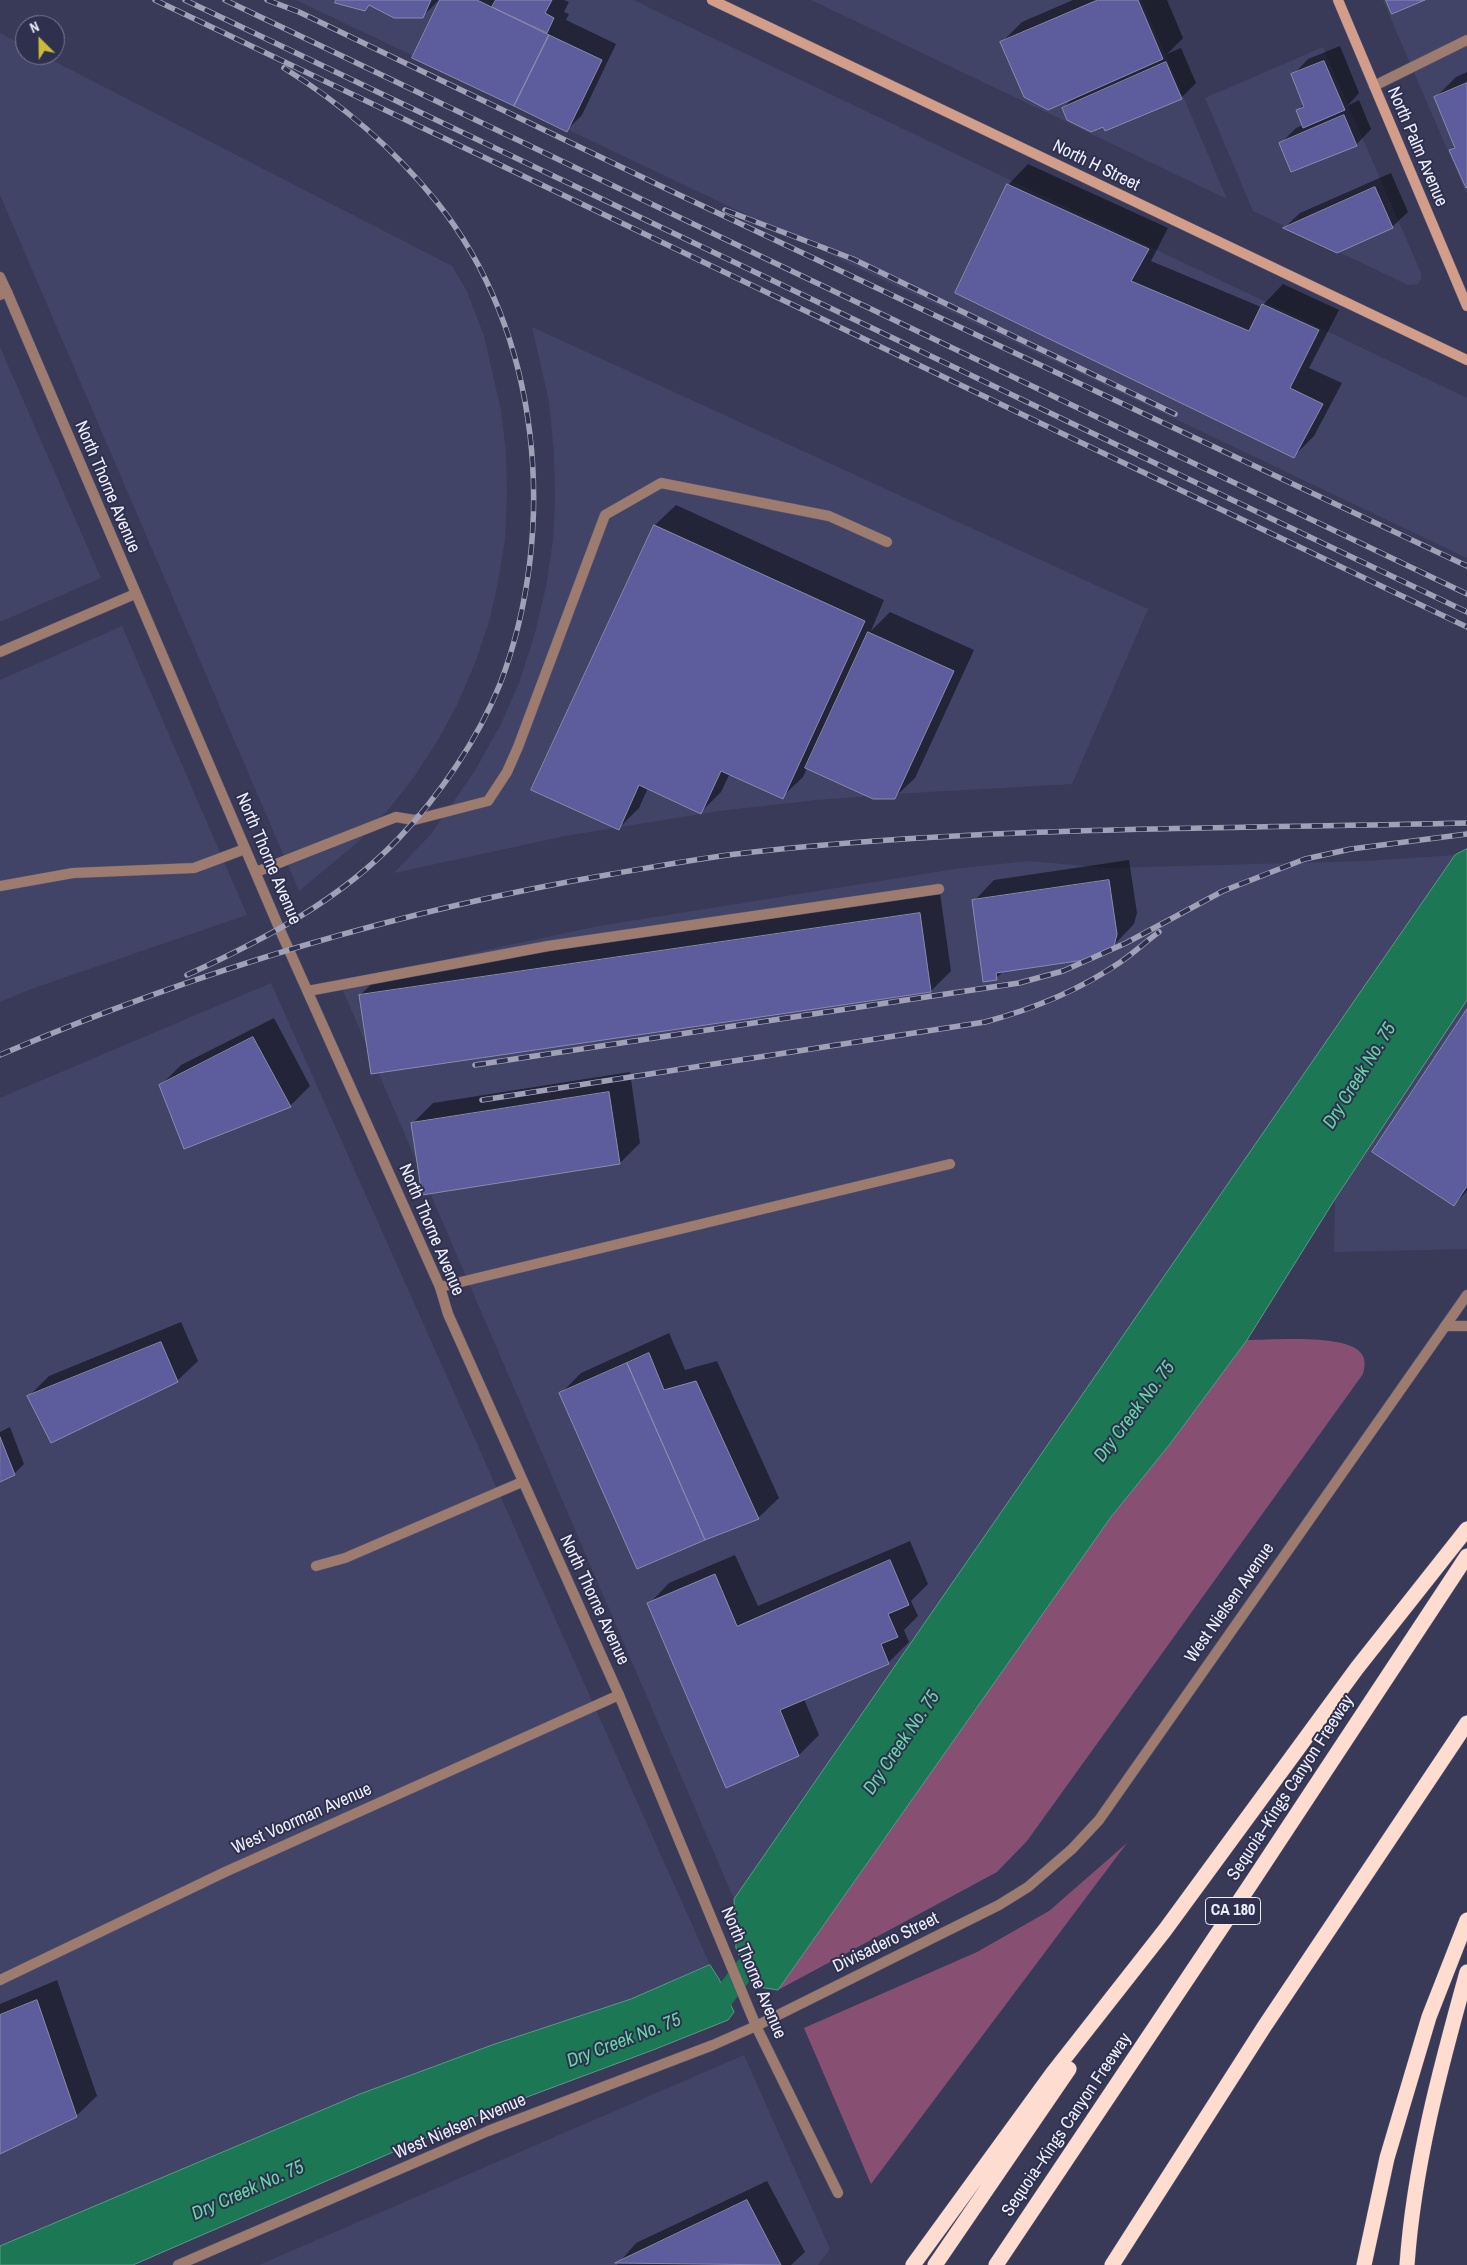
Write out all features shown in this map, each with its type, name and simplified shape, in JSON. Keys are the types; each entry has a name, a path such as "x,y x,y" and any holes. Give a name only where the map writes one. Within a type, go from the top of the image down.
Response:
{"highway":[{"path":"935,2265 1165,1930 1357,1668 1467,1530"},
{"name":"Sequoia–Kings Canyon Freeway","path":"996,2265 1467,1556"},
{"path":"1112,2265 1264,2028 1467,1722"},
{"path":"1364,2265 1387,2158 1426,2026 1467,1920"},
{"path":"913,2265 1052,2074 1165,1930"},
{"path":"1407,2265 1410,2229 1421,2155 1437,2081 1467,1972"}],"main road":[{"name":"North H Street","path":"712,0 1467,360"},
{"name":"North Palm Avenue","path":"1338,0 1467,306"}],"street":[{"path":"1374,86 1467,40"},
{"name":"North Thorne Avenue","path":"0,277 3,294 245,849 440,1287 448,1314 522,1482 619,1695 749,2010 838,2193"},
{"path":"256,872 396,817 414,820 488,801 507,772 518,747 605,515 661,483 829,516 887,542"},
{"path":"0,652 135,594"},
{"path":"0,886 73,873 194,868 245,849"},
{"path":"308,991 548,946 940,890"},
{"path":"440,1287 950,1164"},
{"name":"West Nielsen Avenue","path":"1028,1887 1072,1849 1099,1820 1467,1295"},
{"path":"1444,1326 1467,1326"},
{"path":"316,1566 345,1558 522,1482"},
{"name":"West Voorman Avenue","path":"0,1980 225,1872 619,1695"},
{"name":"Divisadero Street","path":"756,2026 999,1905 1028,1887"},
{"name":"West Nielsen Avenue","path":"178,2265 488,2132 713,2045 756,2026"}],"shaded area":[{"path":"296,0 634,0 1467,398 1467,558"},
{"path":"811,0 1142,0 1227,199 1050,114"},
{"path":"1383,0 1467,0 1467,195 1400,40"},
{"path":"0,33 15,41 15,65 61,65 452,266 467,291 484,336 501,410 506,453 505,540 489,622 475,663 457,705 438,740 414,777 389,809 359,841 299,891 0,195"},
{"path":"1323,47 1421,273 1421,279 1418,284 1408,285 1253,211 1205,98"},
{"path":"532,327 1148,609 1072,784 817,800 719,811 565,836 394,873 431,834 476,769 501,724 519,683 535,633 546,587 553,540 555,504 554,452 549,402"},
{"path":"0,347 101,578 0,622"},
{"path":"122,626 247,915 31,989 0,1002 0,680"},
{"path":"1455,855 734,1899 341,986 481,951 599,926 961,868 1029,861 1107,868 1367,861"},
{"path":"271,983 710,1965 631,1999 492,2045 360,2094 0,2246 0,1098"},
{"path":"1467,1000 1467,1249 1334,1252 1335,1199"},
{"path":"1247,1340 1324,1340 1352,1346 1362,1354 1364,1362 1363,1374 1027,1841 997,1872 778,1990 1111,1517 1170,1444"},
{"path":"1127,1843 871,2184 804,2028 977,1952 1049,1911"},
{"path":"744,2055 830,2249 818,2265 259,2265"}],"water":[{"path":"1467,849 1467,1000 1335,1199 1247,1340 1170,1444 1111,1517 778,1990 752,1986 736,1948 734,1899 1455,855"},
{"path":"710,1965 719,1979 734,2012 728,2020 476,2116 133,2265 0,2265 0,2246 360,2094 492,2045 631,1999"}],"building":[{"path":"336,0 431,0 423,18 394,18 369,5 365,11 335,3"},
{"path":"440,0 477,0 549,35 514,106 412,58"},
{"path":"496,0 552,0 545,13 554,18 547,33 492,7"},
{"path":"1098,0 1138,0 1163,59 1048,110 1024,97 1000,42"},
{"path":"1386,0 1425,0 1392,14"},
{"path":"549,35 602,60 567,132 514,106"},
{"path":"1324,61 1345,110 1303,128 1296,110 1304,107 1291,74"},
{"path":"1166,62 1182,99 1105,131 1103,127 1091,132 1067,120 1062,108"},
{"path":"1467,83 1466,188 1449,150 1455,148 1434,97"},
{"path":"1344,115 1357,146 1291,172 1279,143"},
{"path":"1007,184 1149,249 1131,281 1249,331 1262,304 1319,330 1290,388 1323,404 1294,458 955,293"},
{"path":"1375,187 1393,228 1337,253 1283,228"},
{"path":"654,525 865,621 783,799 721,771 701,814 639,785 619,830 531,790"},
{"path":"868,632 954,671 895,799 873,799 805,768"},
{"path":"1109,880 1117,934 1114,946 1084,960 996,973 997,980 983,982 972,900"},
{"path":"920,913 931,992 371,1074 359,995"},
{"path":"1467,1009 1467,1186 1454,1206 1372,1152"},
{"path":"253,1037 291,1107 184,1149 159,1085"},
{"path":"609,1092 620,1164 422,1195 411,1123"},
{"path":"161,1342 178,1382 51,1443 27,1396"},
{"path":"649,1353 664,1390 696,1381 759,1519 705,1540 627,1363"},
{"path":"627,1363 705,1540 637,1569 559,1393"},
{"path":"0,1437 15,1475 0,1482"},
{"path":"890,1560 909,1605 888,1614 898,1637 881,1644 889,1664 780,1710 799,1756 726,1788 647,1603 715,1574 737,1626"},
{"path":"37,2000 77,2117 0,2154 0,2015"},
{"path":"747,2200 781,2265 615,2263"}],"waterway":[{"name":"Dry Creek No. 75","path":"702,2011 721,2000 763,1946"}],"railway":[{"path":"155,0 1467,627"},
{"path":"185,0 1467,612"},
{"path":"225,0 1467,594"},
{"path":"267,0 299,12 671,191 1467,566"},
{"path":"187,975 273,932 326,900 376,860 399,838 429,804 469,746 500,684 519,624 530,562 534,498 530,434 518,371 499,310 472,253 436,201 384,145 346,112 284,68"},
{"path":"725,210 853,259 1175,414"},
{"path":"0,1055 149,996 300,946 377,925 533,889 700,859 753,852 931,837 1110,830 1467,823"},
{"path":"475,1065 1019,983 1063,971 1126,943 1223,891 1305,859 1351,849 1467,834"},
{"path":"482,1100 985,1022 1038,1005 1071,991 1124,959 1159,932"}]}
